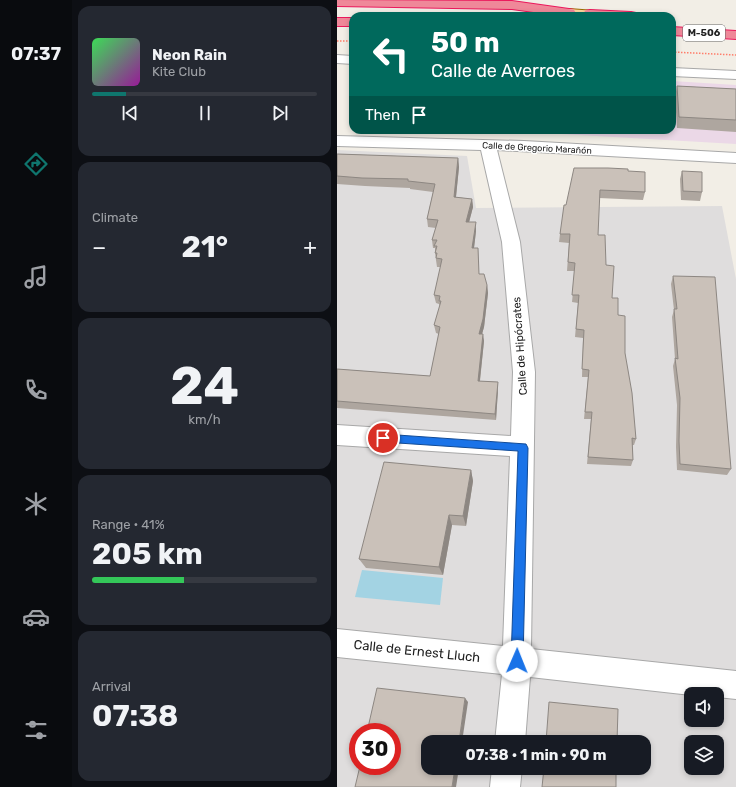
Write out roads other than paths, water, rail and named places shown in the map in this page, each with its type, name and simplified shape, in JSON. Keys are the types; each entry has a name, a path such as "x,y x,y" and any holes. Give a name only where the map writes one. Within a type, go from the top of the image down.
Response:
{"highway":[{"path":"337,2 512,5 562,12"},
{"path":"337,9 511,12"},
{"path":"337,22 349,22"},
{"name":"M-506","path":"676,31 736,35"}],"street":[{"path":"337,59 349,60"},
{"path":"676,72 736,75"},
{"name":"Calle de Gregorio Marañón","path":"337,141 487,145 736,158"},
{"name":"Calle de Hipócrates","path":"487,145 511,242 524,372 517,661 511,735"},
{"path":"337,435 523,448"},
{"name":"Calle de Ernest Lluch","path":"337,643 736,685"},
{"path":"505,787 506,775"}],"water":[{"path":"362,570 443,578 440,605 355,597"}]}
